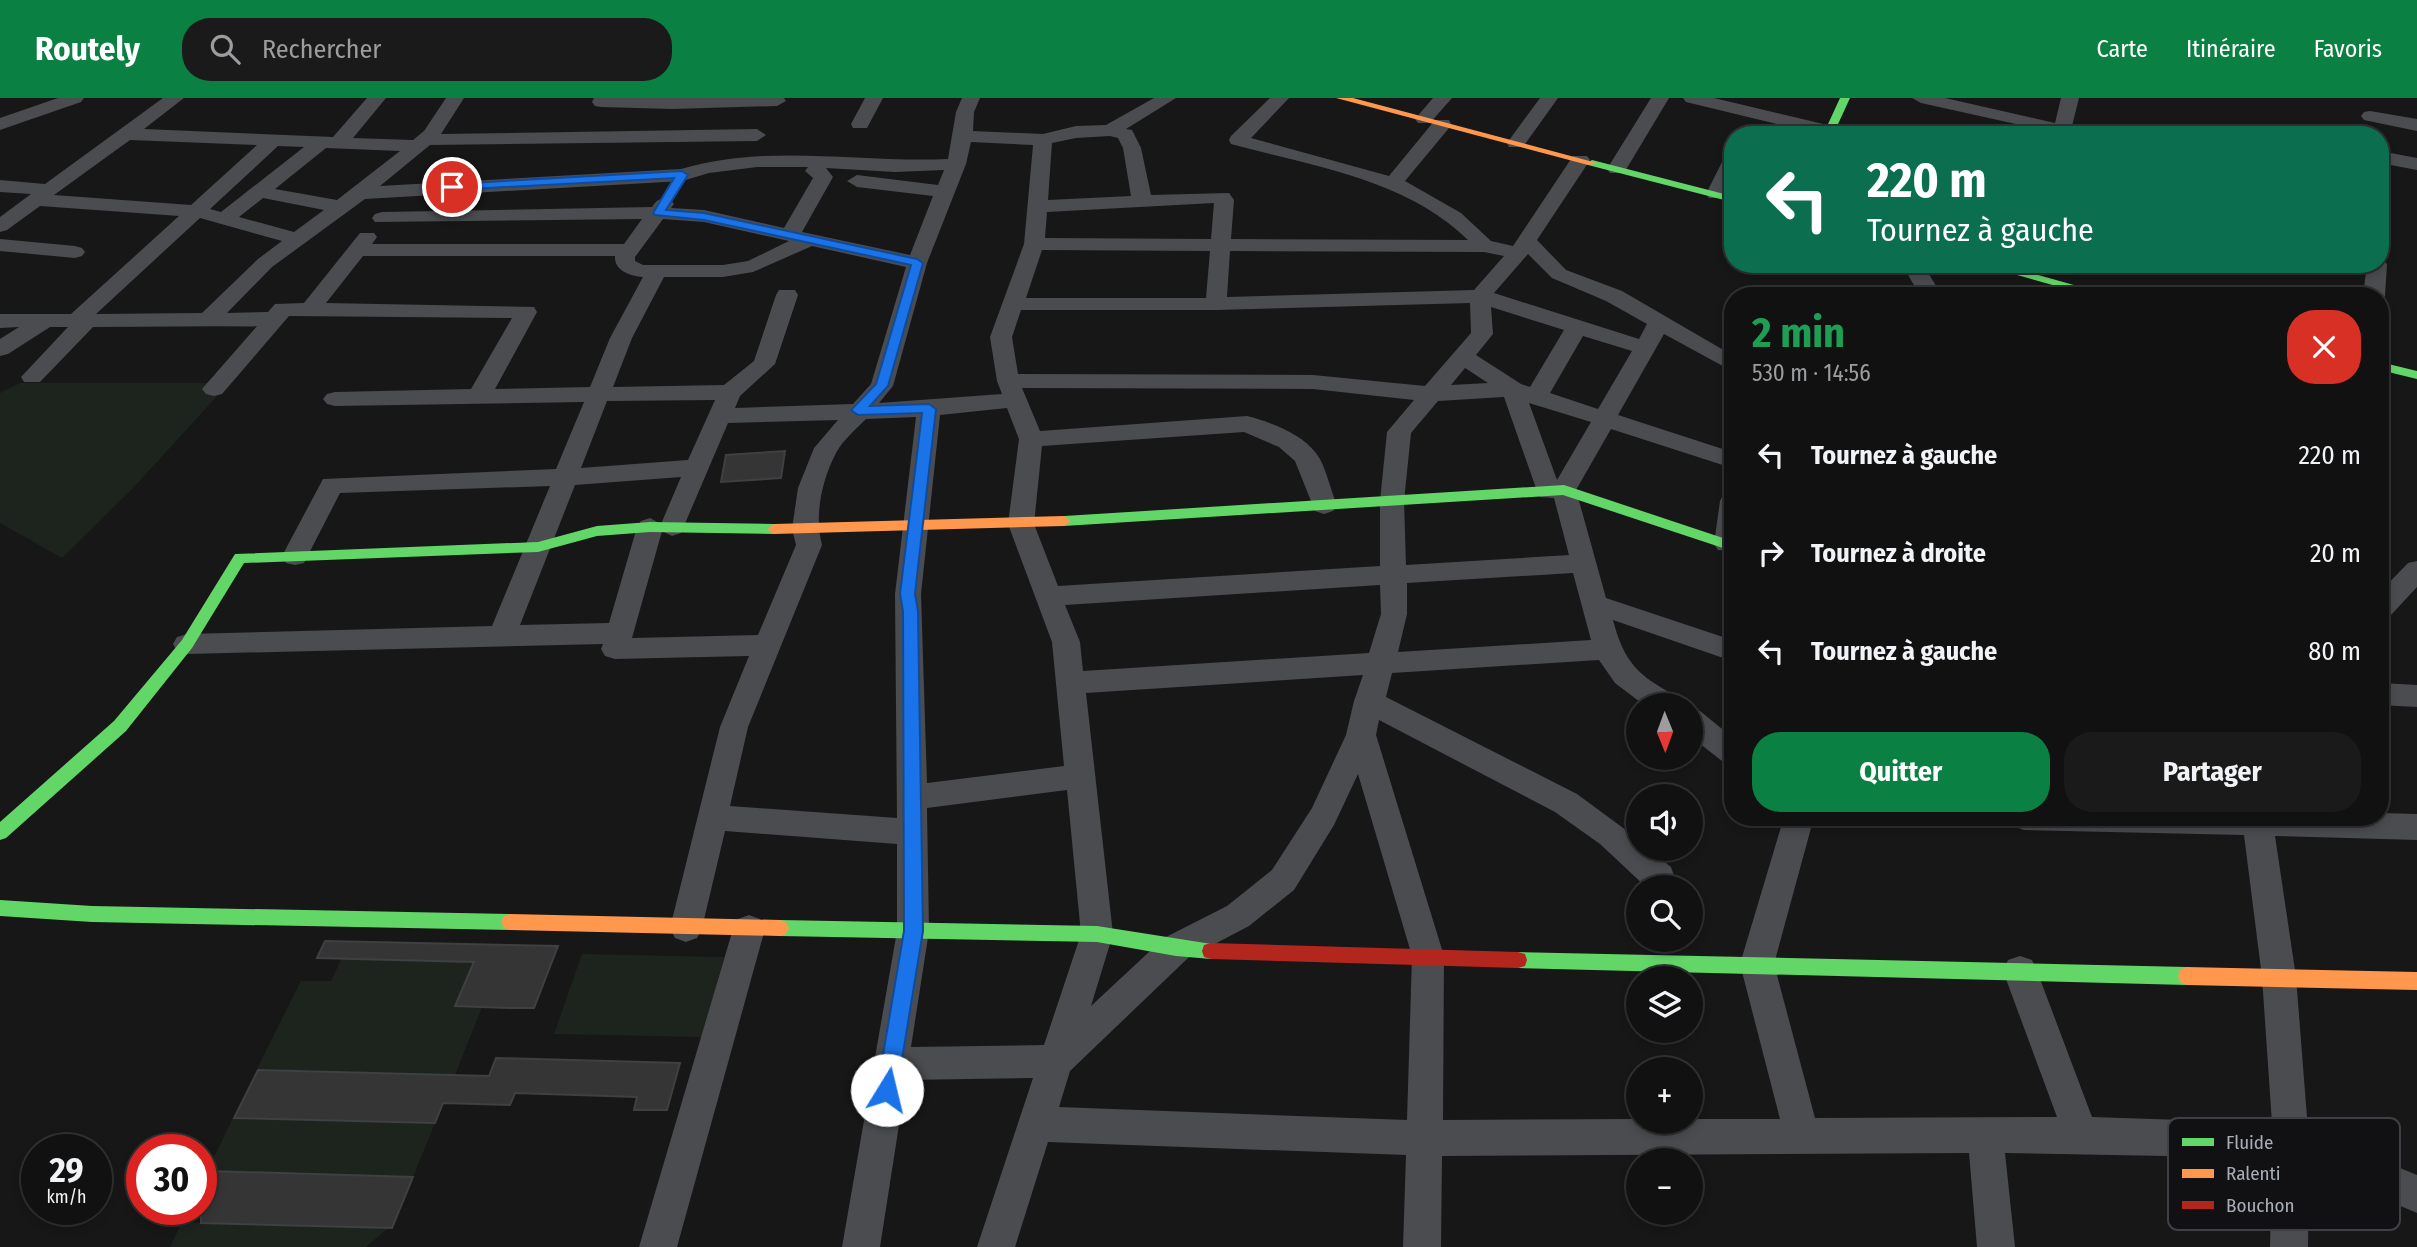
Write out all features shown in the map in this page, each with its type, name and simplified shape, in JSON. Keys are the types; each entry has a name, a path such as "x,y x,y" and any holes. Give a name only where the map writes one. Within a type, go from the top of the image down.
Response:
{"street":[{"path":"0,124 75,98"},
{"path":"0,226 175,98"},
{"path":"224,219 330,142 377,98"},
{"path":"208,319 265,263 360,193 431,135 455,98"},
{"path":"603,98 601,102 671,104 778,99"},
{"path":"860,124 874,98"},
{"path":"685,928 734,727 809,545 805,529 810,488 826,448 882,386 917,263 956,164 965,112 971,98"},
{"path":"1110,130 1167,98"},
{"path":"1280,98 1238,140 1393,183 1458,220 1475,233 1484,246"},
{"path":"1341,98 1724,197"},
{"path":"1393,183 1433,122 1443,98"},
{"path":"1516,143 1549,98"},
{"path":"1617,169 1660,98"},
{"path":"1692,98 1804,126"},
{"path":"1831,126 1845,98"},
{"path":"1921,98 1958,102 2047,126"},
{"path":"2063,126 2070,98"},
{"path":"743,163 778,99"},
{"path":"608,178 650,139 671,104"},
{"path":"1752,126 1758,113"},
{"path":"2370,116 2417,125"},
{"path":"962,136 1042,140 1076,132 1110,130 1125,134 1132,148 1142,200"},
{"path":"125,134 421,143 541,137 650,139 757,135"},
{"path":"501,184 541,137"},
{"path":"32,377 63,345 82,320 273,140"},
{"path":"996,1247 1097,934 1066,642 1021,524 1031,439 1011,390 1002,337 1011,304 1034,244 1042,140"},
{"path":"2389,159 2417,164"},
{"path":"891,1064 1056,1061 1176,948 1238,916 1283,880 1323,816 1361,735 1368,701 1394,614 1392,501 1398,432 1482,334 1480,296 1523,247 1580,160"},
{"path":"360,193 682,175 719,164 743,163 822,169 945,192"},
{"path":"822,169 956,164"},
{"path":"682,175 659,213 625,257 628,267 640,271 723,271 753,265 800,237 822,169"},
{"path":"504,216 532,183"},
{"path":"0,186 42,195 195,211 297,239"},
{"path":"310,309 404,190"},
{"path":"260,192 341,207"},
{"path":"1038,206 1222,197 1224,200 1216,304"},
{"path":"1166,245 1171,199"},
{"path":"382,218 659,213 704,216 917,263"},
{"path":"1034,244 1523,247 1559,275 1614,296 1724,359"},
{"path":"0,245 75,252"},
{"path":"356,250 630,250"},
{"path":"502,636 621,338 657,271"},
{"path":"2019,273 2073,287"},
{"path":"766,645 615,649 661,527 698,468 730,392 764,364 788,295"},
{"path":"1011,304 1216,304 1480,296 1645,348"},
{"path":"214,388 283,309 526,312 479,396"},
{"path":"0,321 274,318"},
{"path":"5,346 46,320"},
{"path":"1557,491 1604,420 1660,321"},
{"path":"1536,397 1577,326"},
{"path":"5,346 63,345"},
{"path":"1462,356 1513,389 1724,458"},
{"path":"2389,368 2417,375"},
{"path":"720,416 929,409 1011,390 1312,382 1431,394 1513,389"},
{"path":"1513,389 1557,491 1584,563 1607,649 1619,672 1646,693"},
{"path":"335,399 730,392"},
{"path":"861,1247 913,931 908,594 929,409"},
{"path":"1031,439 1247,424 1287,441 1306,457 1324,505"},
{"path":"295,556 332,485 566,477 698,468"},
{"path":"0,833 120,726 187,644 240,558 538,547 597,531 661,527 805,529 1021,524 1557,491 1724,543"},
{"path":"1048,596 1584,563"},
{"path":"2389,599 2417,570"},
{"path":"1595,604 1724,648"},
{"path":"187,644 620,633"},
{"path":"1070,683 1607,649"},
{"path":"2389,694 2417,696"},
{"path":"1368,701 1566,803 1611,835 1658,875"},
{"path":"1703,730 1724,747"},
{"path":"1361,735 1428,956 1422,1247"},
{"path":"912,797 1080,776"},
{"path":"712,817 913,832"},
{"path":"1796,826 1756,964 1802,1136"},
{"path":"2259,826 2279,977 2289,1118"},
{"path":"2389,826 2417,827"},
{"path":"0,908 92,914 685,928 1097,934 1176,948 1246,954 1428,956 1630,952"},
{"path":"658,1247 750,929"},
{"path":"1686,952 1756,964 2279,977 2411,986"},
{"path":"2020,971 2081,1135"},
{"path":"1035,1124 1424,1138 2081,1135 2168,1137"},
{"path":"1985,1136 1996,1247"},
{"path":"2400,1187 2417,1194"}],"shaded area":[{"path":"20,383 213,383 219,394 134,487 62,558 0,523 0,393"},
{"path":"582,954 724,957 702,1037 554,1034"},
{"path":"342,958 474,962 455,1006 482,1007 455,1075 257,1069 301,981 331,981"},
{"path":"233,1118 435,1123 413,1177 217,1171 217,1151"},
{"path":"217,1223 388,1228 366,1247 170,1247 181,1225"}],"building":[{"path":"785,451 781,478 721,482 726,455"},
{"path":"325,941 558,946 534,1008 508,1008 455,1006 474,962 317,958"},
{"path":"496,1058 680,1063 667,1110 634,1110 637,1097 515,1093 510,1105 443,1103 435,1123 234,1118 258,1070 489,1076"},
{"path":"217,1171 413,1177 392,1228 217,1223"}],"traffic: fast":[{"path":"1832,126 1845,98"},
{"path":"1592,163 1724,197"},
{"path":"2019,273 2072,287"},
{"path":"2389,368 2417,375"},
{"path":"1064,521 1564,490 1724,543"},
{"path":"0,833 120,726 187,644 240,558 538,547 597,531 650,527 774,529"},
{"path":"0,908 92,914 510,922"},
{"path":"780,928 1097,934 1176,948 1211,951"},
{"path":"1518,960 2187,976"}],"traffic: slow":[{"path":"1341,98 1592,163"},
{"path":"774,529 1064,521"},
{"path":"510,922 780,928"},
{"path":"2187,976 2417,981"}],"traffic: jam":[{"path":"1211,951 1518,960"}],"route":[{"path":"452,187 682,175 659,213 704,216 917,263 882,386 858,410 929,409 908,594 913,931 887,1090"}]}
